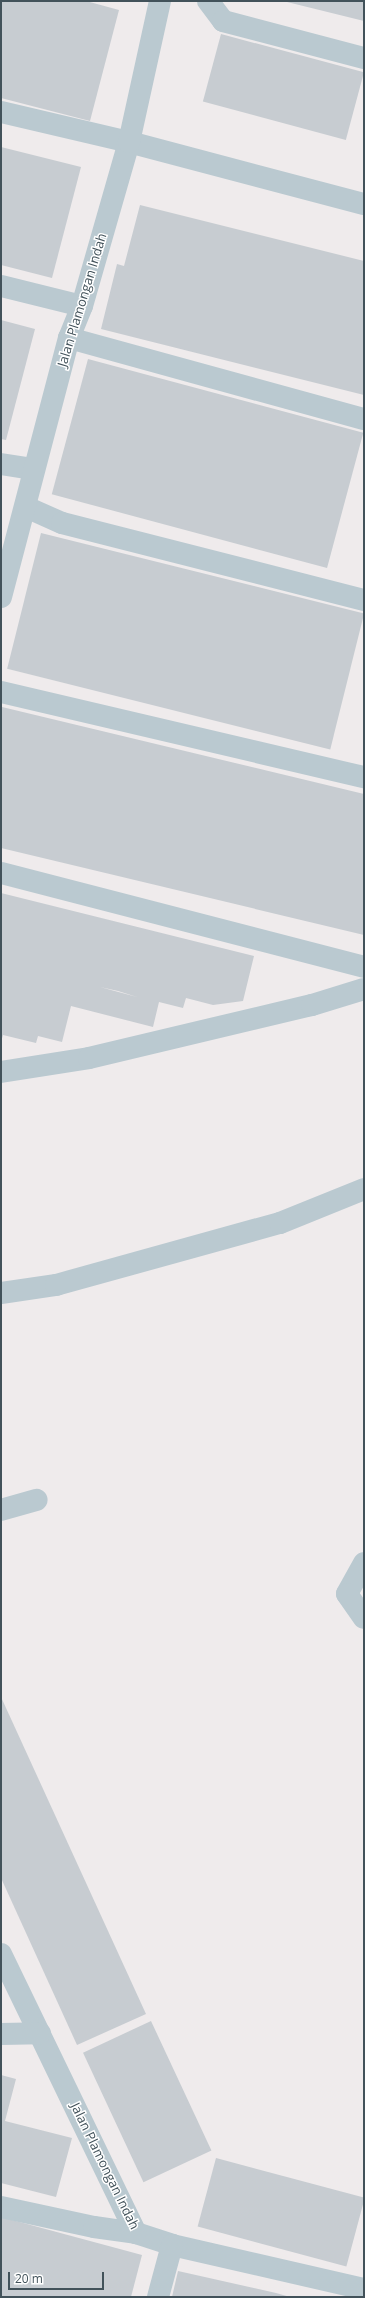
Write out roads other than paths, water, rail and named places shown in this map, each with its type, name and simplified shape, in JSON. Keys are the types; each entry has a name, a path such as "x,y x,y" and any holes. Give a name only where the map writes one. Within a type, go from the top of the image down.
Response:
{"street":[{"name":"Jalan Plamongan Indah","path":"1,597 26,507 34,469 69,338 82,306 130,142 160,1"},
{"path":"208,1 216,15 223,21 364,58"},
{"path":"1,112 130,142 364,204"},
{"path":"1,286 82,306"},
{"path":"69,338 364,418"},
{"path":"1,464 34,469"},
{"path":"26,507 62,523 364,600"},
{"path":"1,692 364,777"},
{"path":"1,873 364,967"},
{"path":"1,1072 89,1058 312,1005 364,989"},
{"path":"1,1293 56,1285 280,1223 364,1189"},
{"path":"1,1510 37,1500"},
{"path":"364,1563 348,1594 364,1618"},
{"name":"Jalan Plamongan Indah","path":"1,1954 136,2233 172,2245 364,2289"},
{"path":"1,2034 40,2033"},
{"path":"1,2207 136,2233"},
{"path":"158,2297 172,2245"}]}
